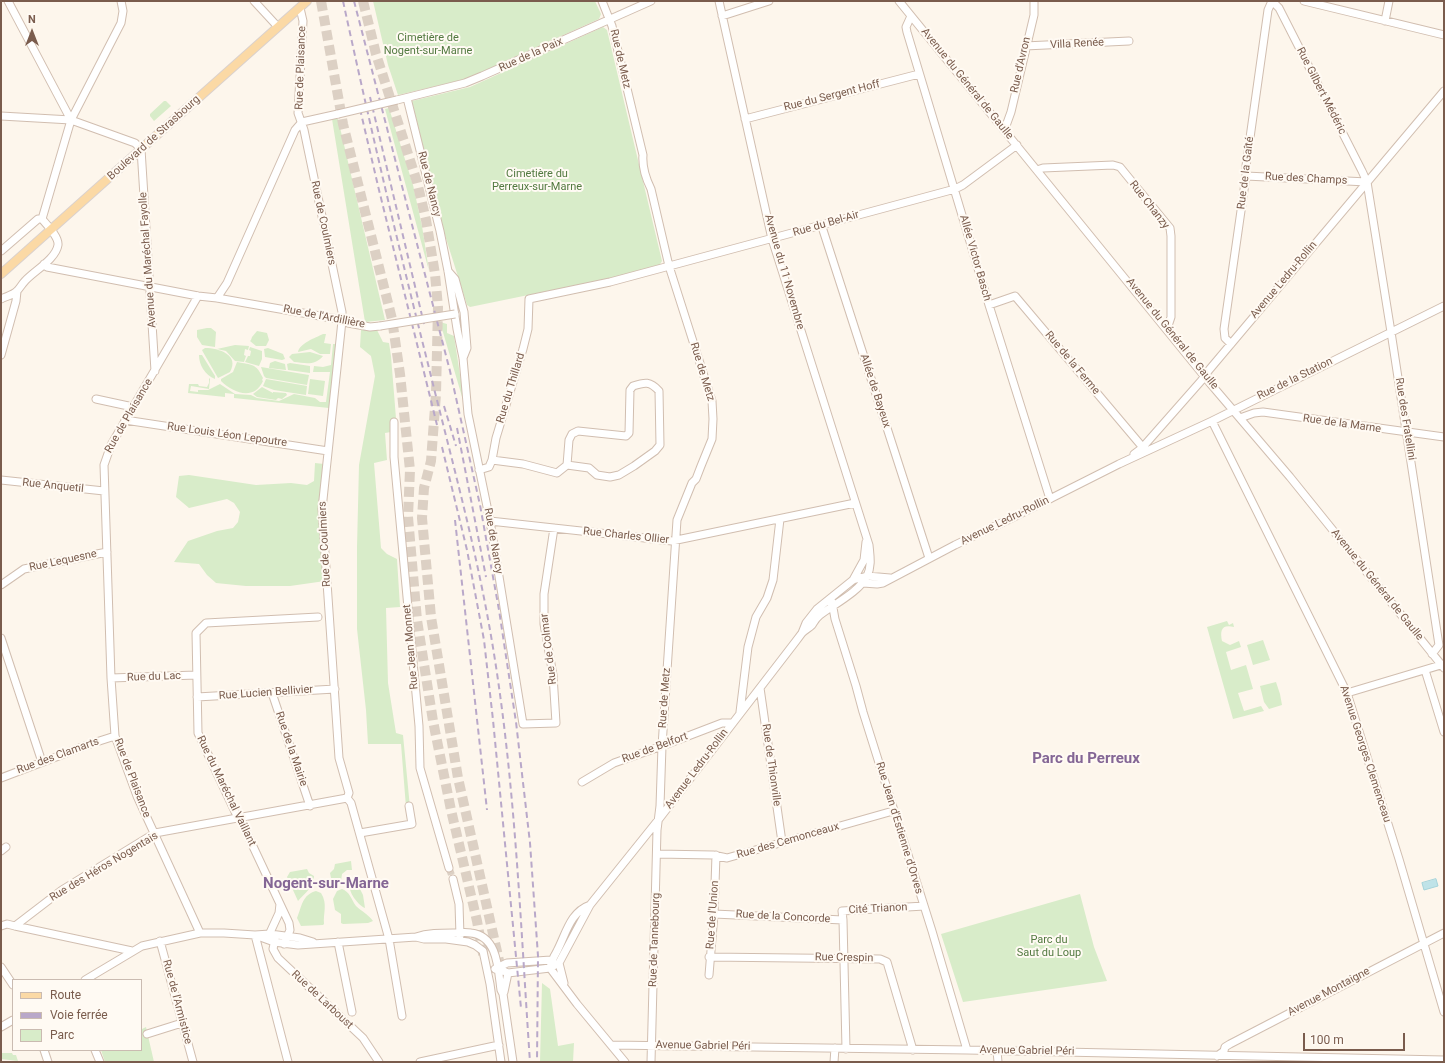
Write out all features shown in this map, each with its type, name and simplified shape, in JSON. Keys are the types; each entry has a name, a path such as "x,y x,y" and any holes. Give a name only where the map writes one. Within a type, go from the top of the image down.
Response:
{"main road":[{"name":"Boulevard de Strasbourg","path":"1,274 303,3"}],"street":[{"path":"8,1 71,120"},
{"path":"42,219 71,120 121,23 123,11 121,1"},
{"path":"254,1 278,27"},
{"name":"Rue de Metz","path":"602,1 610,19 643,155 642,161 647,182 651,189 669,266 712,401 712,435 708,450 677,520 662,746 659,819"},
{"name":"Rue de la Paix","path":"302,122 465,83 651,1"},
{"name":"Avenue du 11 Novembre","path":"719,1 772,239 869,545 871,558 867,576 861,581"},
{"path":"722,16 769,1"},
{"name":"Avenue du Général de Gaulle","path":"899,1 1443,666"},
{"name":"Rue d'Avron","path":"1003,129 1011,112 1025,46 1034,15 1034,1"},
{"name":"Rue de la Gaîté","path":"1231,344 1225,338 1224,329 1268,10 1272,1"},
{"name":"Rue Gilbert Médéric","path":"1272,1 1279,8 1367,182"},
{"path":"1304,1 1444,35"},
{"path":"1384,20 1389,1"},
{"name":"Rue de Plaisance","path":"217,298 227,283 295,130 302,122 298,113 303,3"},
{"name":"Allée Victor Basch","path":"911,16 906,27 919,74 1050,499"},
{"name":"Villa Renée","path":"1025,46 1129,41"},
{"name":"Rue du Sergent Hoff","path":"745,118 919,74"},
{"name":"Avenue Ledru-Rollin","path":"559,964 590,905 659,819 760,688 802,633 806,624 817,609 845,587 861,581 877,584 1050,499 1144,450 1205,375 1444,91"},
{"name":"Rue de Nancy","path":"407,98 440,231 448,271 463,358 468,414 490,522 523,724 556,723"},
{"path":"1,116 71,120 135,143 141,149"},
{"name":"Rue de Coulmiers","path":"302,122 342,312 322,509 339,758 349,793 347,798 351,803 360,833 389,939 402,1016"},
{"name":"Rue du Bel-Air","path":"529,299 610,282 955,189 963,185 1017,145"},
{"name":"Avenue du Maréchal Fayolle","path":"141,149 155,371"},
{"name":"Rue Chanzy","path":"1037,170 1043,168 1113,165 1120,167 1170,228 1172,317 1169,323 1165,326"},
{"name":"Rue des Champs","path":"1246,176 1367,182"},
{"name":"Rue des Fratellini","path":"1367,182 1439,645 1432,654"},
{"path":"1,251 38,219 42,219"},
{"path":"1,299 10,296 17,291 24,281 55,253 58,242 51,229 42,219"},
{"name":"Allée de Bayeux","path":"820,225 823,230 928,558"},
{"path":"44,264 47,267 198,296 217,298"},
{"name":"Rue de Nancy","path":"448,271 455,279 464,312 467,348 463,358"},
{"path":"1,355 16,303 17,291"},
{"name":"Rue de Plaisance","path":"198,296 111,445 104,465 104,491 111,678 115,736 137,796 200,933"},
{"name":"Rue de la Ferme","path":"989,305 1016,296 1144,450"},
{"name":"Rue de l'Ardillière","path":"217,298 336,319 370,327 455,314"},
{"name":"Rue du Thillard","path":"492,460 496,438 518,370 528,329 529,299"},
{"name":"Rue de la Station","path":"1144,450 1212,421 1444,306"},
{"path":"479,470 489,467 492,460 523,464 557,473 567,465 569,440 572,434 578,431 626,436 629,433 630,390 633,386 642,383 653,384 659,391 660,445 655,451 619,475 610,477 597,475 588,468 567,465"},
{"path":"1258,398 1254,404 1254,407 1256,410 1263,412"},
{"path":"96,400 133,407"},
{"name":"Rue de la Marne","path":"1240,418 1254,413 1263,412 1406,433 1444,437"},
{"name":"Rue Louis Léon Lepoutre","path":"125,420 328,451"},
{"name":"Avenue Georges Clemenceau","path":"1212,421 1347,693 1399,859 1444,1012"},
{"name":"Rue Jean Monnet","path":"394,422 394,457 419,726 420,768 449,868"},
{"name":"Rue Anquetil","path":"1,480 104,491"},
{"name":"Rue Charles Ollier","path":"490,522 676,541 855,503"},
{"path":"740,712 748,647 756,617 767,598 773,580 780,519"},
{"name":"Rue de Colmar","path":"554,528 544,594 544,624 553,675 556,723"},
{"name":"Avenue du 11 Novembre","path":"861,581 866,538"},
{"name":"Rue Lequesne","path":"1,585 24,569 106,552"},
{"path":"867,576 890,578"},
{"name":"Avenue Ledru-Rollin","path":"802,633 811,626 818,616 850,594 861,581"},
{"name":"Avenue Ledru-Rollin","path":"832,607 832,602 845,587"},
{"name":"Rue Jean d'Estienne d'Orves","path":"832,607 967,1050"},
{"name":"Rue du Maréchal Vaillant","path":"288,936 290,930 289,924 280,903 198,734 196,633 206,623 318,617"},
{"path":"1,638 42,762"},
{"path":"1347,693 1443,666"},
{"path":"1425,670 1444,732"},
{"name":"Rue du Lac","path":"111,678 196,675"},
{"name":"Rue de Thionville","path":"760,688 782,842"},
{"name":"Rue Lucien Bellivier","path":"197,697 335,689"},
{"name":"Rue de la Mairie","path":"272,693 310,806"},
{"name":"Rue de Belfort","path":"582,782 614,763 722,723 732,723"},
{"name":"Rue des Clamarts","path":"1,778 115,736"},
{"name":"Rue des Héros Nogentais","path":"15,926 62,890 155,833 310,806 347,798"},
{"path":"360,833 412,824 409,806"},
{"name":"Rue des Cemonceaux","path":"657,854 716,855 727,858 893,811"},
{"name":"Rue de Tannebourg","path":"651,1062 657,830 659,819"},
{"name":"Rue de l'Union","path":"709,975 714,914 716,855"},
{"path":"453,879 459,904 460,937"},
{"path":"272,938 279,913 280,903"},
{"path":"590,905 582,908 570,922 551,960 550,968 625,1062"},
{"name":"Cité Trianon","path":"843,920 842,911 924,906"},
{"name":"Avenue Ledru-Rollin","path":"576,930 576,925 582,913 582,908"},
{"name":"Rue de la Concorde","path":"714,914 843,920 846,1049"},
{"path":"1,926 6,924 132,951"},
{"path":"86,979 142,946 200,933 255,935 272,938 284,944 298,945 416,937 424,934 460,937 471,933 481,936 487,940 494,950 501,990 504,994"},
{"name":"Avenue Montaigne","path":"1216,1059 1224,1051 1225,1047 1230,1044 1444,933"},
{"path":"255,935 288,1062"},
{"path":"272,938 288,936 315,943"},
{"path":"284,944 288,936"},
{"path":"460,937 483,952 488,970 501,1062"},
{"name":"Rue de Larboust","path":"272,938 273,949 278,958 363,1038 379,1062"},
{"name":"Rue de l'Armistice","path":"160,941 193,1062"},
{"path":"338,942 352,1012"},
{"path":"110,947 112,957 111,963"},
{"name":"Rue Crespin","path":"710,957 845,958 880,959 887,962 914,1050"},
{"path":"488,970 497,968 507,963 551,960 559,964 565,988"},
{"path":"497,968 508,973 550,968 559,964"},
{"path":"1,967 12,984"},
{"path":"508,973 504,994 513,1062"},
{"path":"1,1027 12,1021"},
{"path":"147,1034 182,1023"},
{"path":"420,1062 499,1045"},
{"name":"Avenue Gabriel Péri","path":"611,1045 967,1050 1216,1059 1444,1060"},
{"path":"834,1062 835,1048"},
{"path":"44,1051 48,1062"},
{"path":"95,1051 100,1062"},
{"path":"997,1051 998,1062"}],"green space":[{"name":"Cimetière de Nogent-sur-Marne","path":"373,1 595,1 601,14 599,19 466,79 398,95 388,65"},
{"name":"Cimetière du Perreux-sur-Marne","path":"603,27 607,30 662,261 659,266 616,277 470,307 467,305 443,229 412,101 470,87"},
{"path":"164,101 171,106 154,121 150,114"},
{"path":"389,108 413,185 422,226 429,271 385,109"},
{"path":"332,119 338,119 385,320 365,322"},
{"path":"440,322 447,324 447,333 454,336 465,407"},
{"path":"211,328 216,332 215,347 202,345 197,337 197,330"},
{"path":"361,330 377,330 383,342 389,343 391,356 397,431 385,433 387,460 374,463 381,548 387,554 397,559 400,607 386,608 388,683 396,733 403,735 411,818 407,820 401,744 368,744 366,710 357,629 359,465 375,376 371,356 360,347"},
{"path":"257,331 267,333 269,340 266,346 256,346 250,341"},
{"path":"326,334 324,343 331,344 330,354 320,354 311,349 298,352 305,343"},
{"path":"333,344 336,344 329,408 234,398 234,394 225,393 225,397 188,393 189,384 198,384 199,386 207,387 209,378 210,379 209,389 191,386 190,391 198,392 198,390 208,390 220,384 235,394 251,395 257,398 279,401 294,394 315,398 320,402 326,402 330,372 313,372 314,366 323,367 331,365"},
{"path":"235,345 249,346 248,350 245,349 244,355 246,356 244,362 235,361 226,351 217,349"},
{"path":"250,347 262,351 262,359 259,366 245,362 248,356 250,356"},
{"path":"205,348 222,351 230,357 232,366 230,372 218,378 202,350"},
{"path":"268,348 283,354 285,359 282,360 265,357 264,349"},
{"path":"310,352 323,356 313,363 294,362 289,357 292,354"},
{"path":"199,355 202,355 215,376 215,379 208,375 203,369"},
{"path":"275,361 285,364 286,370 269,368 270,363"},
{"path":"237,362 250,364 256,367 263,378 263,381 259,387 254,391 249,393 237,392 221,381 221,379 233,372"},
{"path":"290,363 310,366 310,373 288,370 287,364"},
{"path":"261,367 309,375 307,385 266,378"},
{"path":"266,379 307,386 306,395 274,390 263,386"},
{"path":"310,379 325,381 323,396 308,394"},
{"path":"262,387 273,393 286,393 287,395 282,399 278,398 276,400 257,397 253,394"},
{"path":"315,463 324,464 319,511 325,581 290,586 246,586 216,583 207,575 199,564 174,562 188,541 217,531 233,528 238,522 240,512 234,503 227,499 189,508 176,497 179,476 189,475 256,485 291,483 307,485 314,481"},
{"path":"1227,621 1229,625 1233,623 1234,627 1224,627 1222,629 1222,641 1230,645 1239,641 1241,647 1226,652 1231,670 1246,665 1253,689 1238,693 1244,711 1261,706 1264,711 1233,719 1207,627"},
{"path":"1263,640 1270,660 1253,665 1247,645"},
{"path":"1276,682 1282,705 1269,709 1264,702 1260,686"},
{"path":"351,861 352,870 347,870 342,874 341,881 336,883 331,878 330,873 334,869 335,864"},
{"path":"307,869 309,873 314,876 314,880 309,890 298,901 287,877 290,872"},
{"path":"350,887 359,887 363,895 365,908 360,905 353,896"},
{"path":"342,889 349,894 356,906 373,921 368,923 341,923 341,914 335,910 333,899 337,891"},
{"path":"316,891 321,893 324,901 324,924 301,926 297,918 305,898"},
{"name":"Parc du Saut du Loup","path":"1080,894 1094,947 1107,981 963,1002 941,934"},
{"path":"542,983 550,989 558,1046 574,1043 573,1062 540,1062"},
{"path":"146,1027 154,1062 105,1062 101,1051 142,1051 142,1029"},
{"path":"1,1053 12,1053 13,1055 16,1055 18,1061 1,1059"}],"water":[{"path":"1436,879 1438,886 1424,890 1422,883"}],"tunnel":[{"path":"321,1 343,124 392,319 400,374 410,470 408,517 417,620 433,721 484,959"},
{"path":"363,1 376,54 417,182 426,220 435,274 438,307 436,394 431,461 424,488 422,518 431,617 458,778 500,965"},
{"path":"449,868 453,879"}],"railway":[{"path":"343,1 394,226 469,528 490,630 511,791 520,899 530,1062"},
{"path":"354,1 450,371 480,505 499,610 516,722 530,843 538,956 537,1062"},
{"path":"370,97 424,324"},
{"path":"360,109 437,425"},
{"path":"444,406 456,446"},
{"path":"457,428 486,577"},
{"path":"442,447 467,550 484,640 521,1008"},
{"path":"455,520 487,810"}],"district":[{"name":"Parc du Perreux","path":"1086,759"},
{"name":"Nogent-sur-Marne","path":"326,884"}]}
